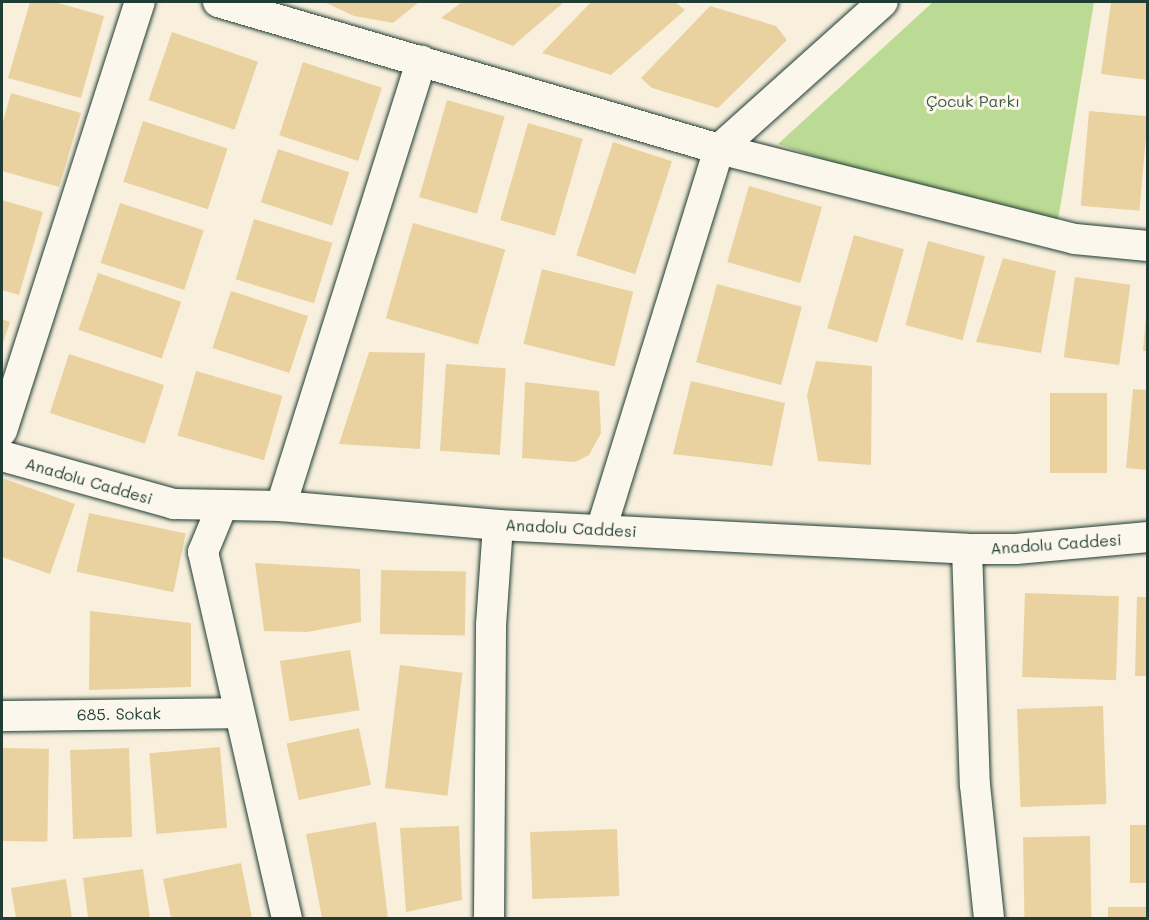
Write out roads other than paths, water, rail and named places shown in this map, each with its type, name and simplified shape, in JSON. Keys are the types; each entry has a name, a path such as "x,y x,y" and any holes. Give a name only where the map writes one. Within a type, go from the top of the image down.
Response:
{"street":[{"path":"2,431 140,2"},
{"path":"218,2 719,149 1075,239 1148,246"},
{"path":"601,530 719,149 884,2"},
{"path":"281,506 421,61"},
{"name":"Anadolu Caddesi","path":"2,456 174,504 281,506 498,525 967,549 1016,549 1148,537"},
{"path":"222,506 203,552 237,713 287,918"},
{"path":"489,918 491,625 498,525"},
{"path":"967,549 975,784 989,918"},
{"name":"685. Sokak","path":"2,716 237,713"}],"park label":[{"name":"Çocuk Parkı","path":"973,101"}]}
